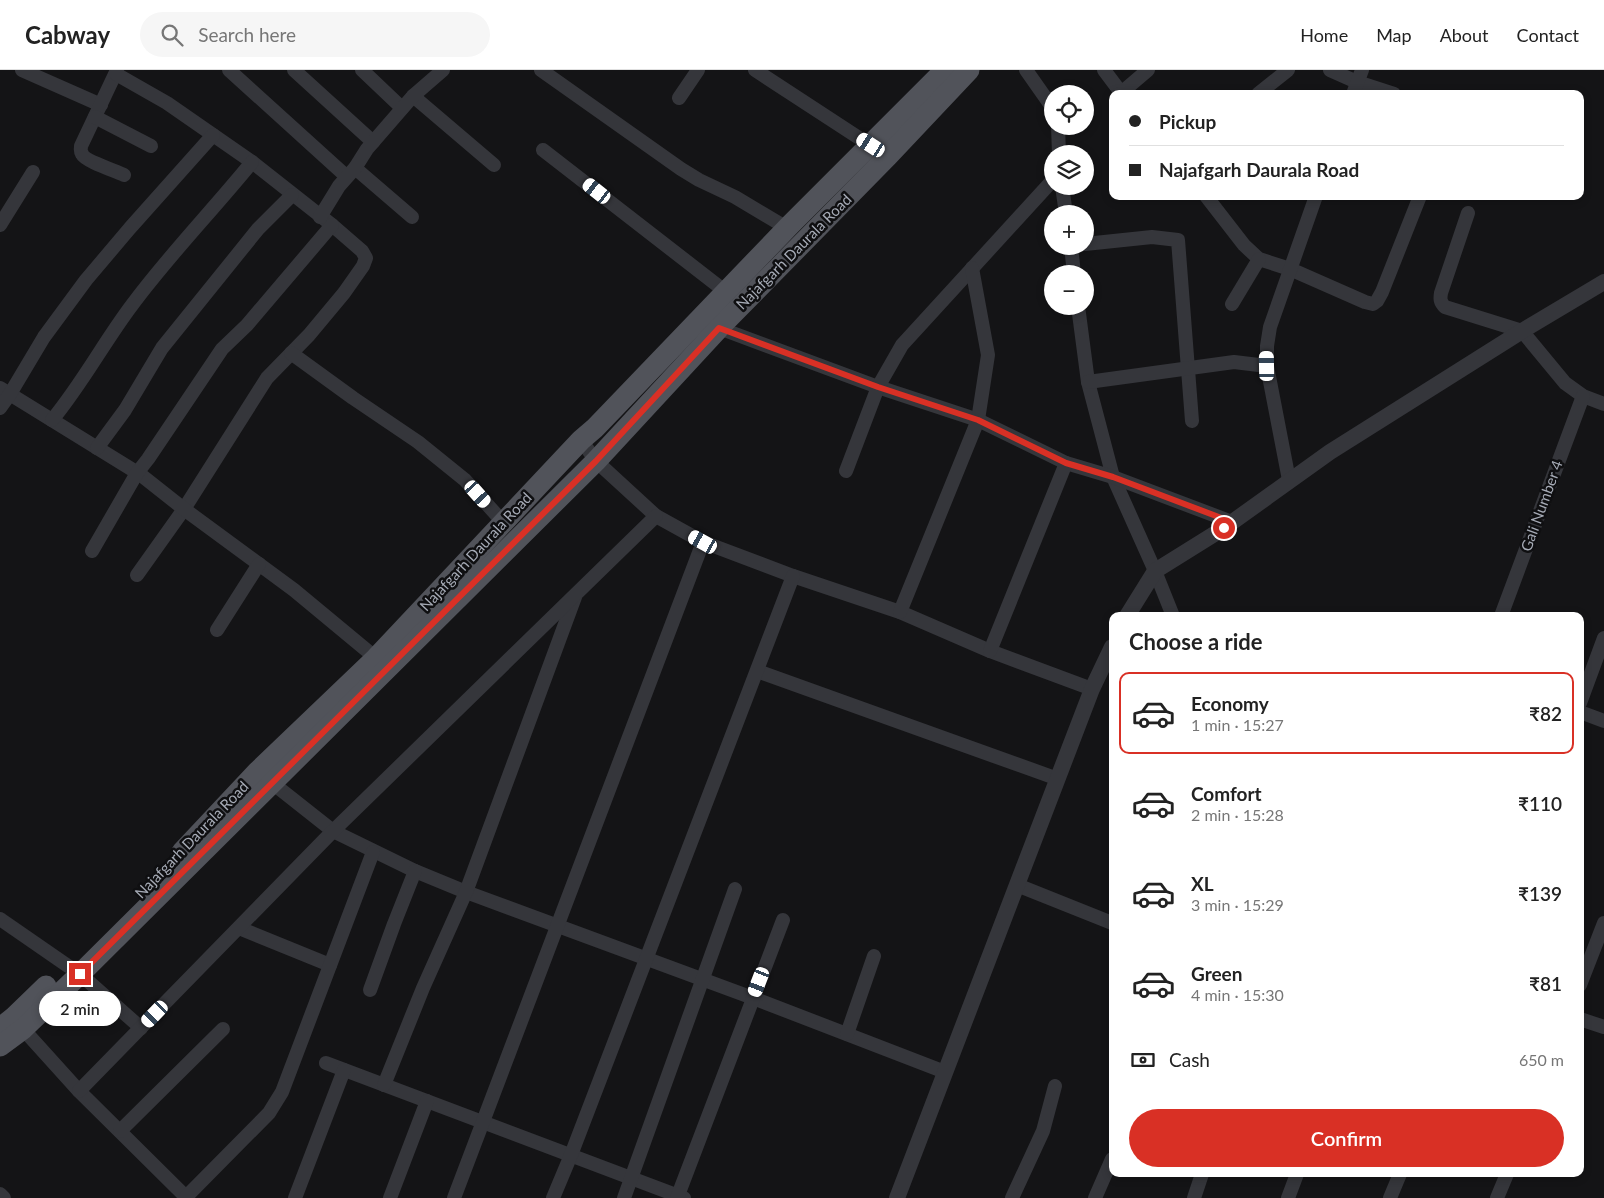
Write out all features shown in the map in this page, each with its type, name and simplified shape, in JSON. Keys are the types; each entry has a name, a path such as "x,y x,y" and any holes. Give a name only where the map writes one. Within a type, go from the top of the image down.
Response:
{"main road":[{"name":"Najafgarh Daurala Road","path":"0,1046 23,1029 74,970 197,837 265,777 382,663 596,461 879,151 945,70"},
{"name":"Najafgarh Daurala Road","path":"382,663 504,522 787,228 879,151 970,70"},
{"name":"Najafgarh Daurala Road","path":"0,1028 74,970"}],"street":[{"path":"22,70 98,111 150,146"},
{"path":"228,70 350,172 412,217"},
{"path":"294,70 373,142"},
{"path":"362,70 402,108"},
{"path":"320,216 373,142 413,96 443,70"},
{"path":"541,70 681,169 787,228"},
{"path":"678,98 698,70"},
{"path":"755,70 879,151"},
{"path":"1026,70 1044,96"},
{"path":"1104,70 1118,90"},
{"path":"1126,90 1148,70"},
{"path":"1263,90 1288,70"},
{"path":"1330,70 1382,90"},
{"path":"124,175 88,160 81,152 116,72 167,103 252,162 332,225 362,251 366,258 363,266 344,293 309,335 267,378 184,509 137,575"},
{"path":"413,96 494,165"},
{"path":"0,408 5,391 86,280 213,135"},
{"path":"543,150 726,292"},
{"path":"52,420 67,403 102,347 133,304 252,162"},
{"path":"0,226 6,206 33,172"},
{"path":"846,471 878,387 902,345 1044,190"},
{"path":"97,448 125,410 162,348 258,228 292,195"},
{"path":"1209,200 1244,245 1259,259 1290,269 1373,304 1382,292 1418,200"},
{"path":"1289,480 1267,366 1267,346 1270,327 1315,200"},
{"path":"1468,213 1441,293 1441,304 1445,307 1522,331 1565,383 1583,396 1604,404"},
{"path":"92,551 137,473 154,451 222,349 247,325 332,225"},
{"path":"1094,243 1152,237 1178,240 1192,421"},
{"path":"1232,304 1259,259"},
{"path":"900,612 978,420 988,355 972,268"},
{"path":"1129,612 1155,571 1232,522 1338,447 1522,331 1604,282"},
{"path":"1079,315 1088,382 1113,477 1155,571 1170,612"},
{"path":"719,328 878,387 978,420 1066,463 1113,477 1232,522"},
{"path":"291,352 353,398 418,442 465,480 504,522"},
{"path":"1088,382 1234,362 1267,366"},
{"path":"5,391 137,473 294,590 382,663"},
{"name":"Gali Number 4","path":"1502,612 1583,396"},
{"path":"581,440 596,461 656,516 703,542 793,576 900,612 990,651 1092,689"},
{"path":"990,651 1066,463"},
{"path":"79,1091 333,831 656,516"},
{"path":"454,1198 703,542"},
{"path":"216,630 259,564"},
{"path":"553,1198 793,576"},
{"path":"384,1085 423,988 466,892 577,591"},
{"path":"1584,692 1604,638"},
{"path":"897,1198 1092,689 1109,653"},
{"path":"757,671 1058,779"},
{"path":"1584,714 1604,722"},
{"path":"265,777 333,831 415,871 466,892 647,958 945,1072"},
{"path":"23,1029 79,1091 187,1197 269,1113 282,1092 373,852"},
{"path":"370,990 415,871"},
{"path":"1017,885 1109,922"},
{"path":"624,1198 704,980 735,889"},
{"path":"0,920 74,970 141,1028"},
{"path":"326,1063 679,1197 783,920"},
{"path":"1584,976 1604,923"},
{"path":"239,928 330,965"},
{"path":"847,1034 874,956"},
{"path":"1584,1020 1604,1027"},
{"path":"120,1131 223,1029"},
{"path":"295,1198 344,1070"},
{"path":"1012,1198 1043,1131 1055,1086"},
{"path":"390,1198 427,1101"},
{"path":"1095,1198 1109,1166"},
{"path":"1194,1198 1201,1177"},
{"path":"1288,1198 1296,1177"},
{"path":"1390,1198 1399,1177"},
{"path":"1497,1198 1506,1177"},
{"path":"0,1194 4,1198"}],"route":[{"path":"80,974 596,461 719,328 878,387 978,420 1066,463 1113,477 1232,522 1224,528"}]}
